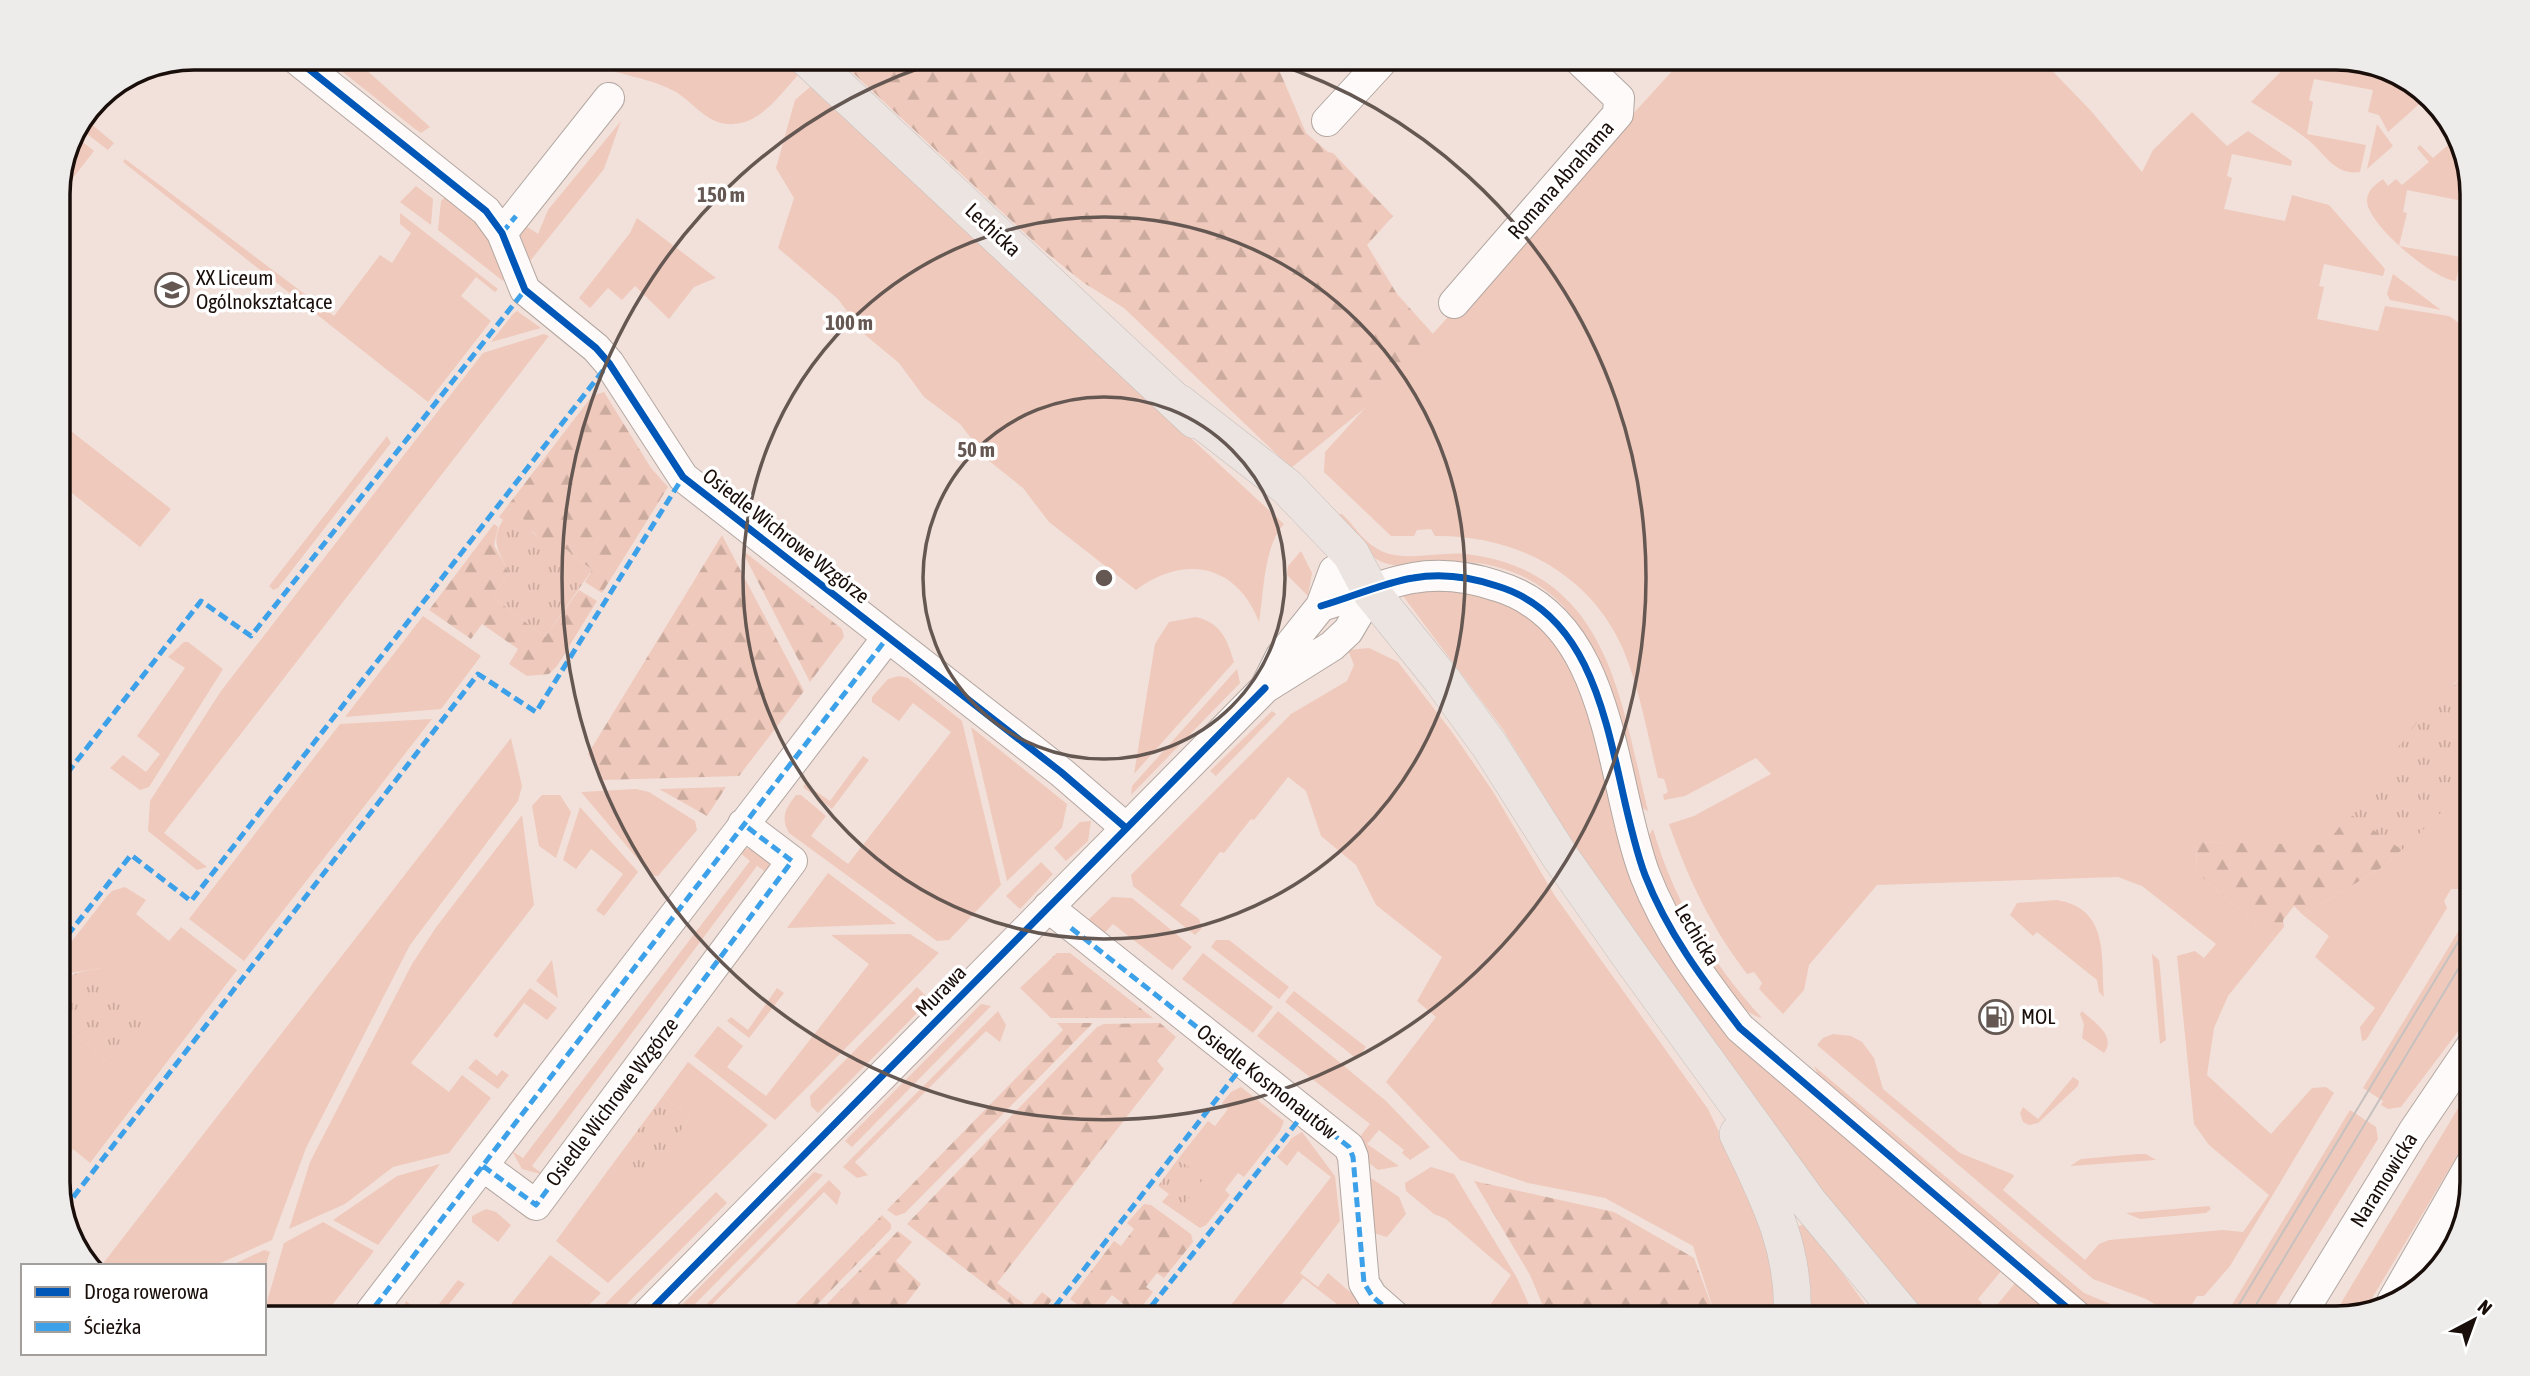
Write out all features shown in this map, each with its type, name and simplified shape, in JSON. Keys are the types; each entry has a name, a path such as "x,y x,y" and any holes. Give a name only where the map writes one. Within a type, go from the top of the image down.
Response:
{"main road":[{"name":"Lechicka","path":"820,70 1179,403 1310,508 1351,554 1371,592 1442,680 1490,746 1559,855 1693,1042 1810,1203 1895,1306"},
{"name":"Lechicka","path":"1179,403 1334,571 1371,592"},
{"path":"1693,1042 1777,1213 1791,1265 1792,1306"}],"street":[{"name":"Osiedle Wichrowe Wzgórze","path":"310,70 452,180 486,211 502,233 525,290 596,348 609,363 683,478 1061,772 1126,828"},
{"path":"1327,121 1374,70"},
{"name":"Romana Abrahama","path":"1454,303 1618,114 1619,98 1590,70"},
{"path":"502,233 609,97"},
{"name":"Murawa","path":"1265,688 1281,656 1321,606 1334,571"},
{"name":"Lechicka","path":"1371,592 1411,578 1477,580 1524,597 1558,624 1590,673 1645,874 1667,922 1698,973 1740,1028 2065,1306"},
{"path":"1321,606 1371,592"},
{"name":"Murawa","path":"655,1306 1265,688 1332,646 1348,631 1371,592"},
{"path":"375,1306 887,638"},
{"name":"Osiedle Wichrowe Wzgórze","path":"483,1166 536,1205 792,861 743,824"},
{"name":"Osiedle Kosmonautów","path":"1048,907 1349,1147 1353,1157 1364,1283 1372,1296 1383,1306"},
{"name":"Naramowicka","path":"2306,1306 2413,1132 2460,1063"},
{"path":"2400,1288 2460,1183"}],"green space":[{"path":"340,70 366,70 430,127 421,133"},
{"path":"609,70 793,70 798,75 762,112 741,123 729,124 715,121 681,95 647,80"},
{"path":"850,70 1279,70 1306,133 1328,152 1333,153 1393,216 1367,245 1397,294 1434,335 1375,400 1291,468 1124,308 1084,283 1042,249"},
{"path":"1673,70 2052,70 2092,112 2142,172 2153,150 2192,112 2227,146 2248,131 2292,161 2291,166 2232,154 2227,176 2232,178 2224,209 2285,221 2292,195 2329,205 2385,269 2383,276 2324,264 2319,286 2324,287 2317,319 2378,331 2385,306 2449,316 2460,324 2460,678 2451,686 2447,682 2326,846 2196,842 2197,873 2274,939 2228,996 2214,1028 2207,1075 2271,1134 2312,1088 2326,1087 2334,1093 2230,1266 2204,1296 2197,1296 2191,1306 2158,1306 2093,1279 1817,1045 1823,1038 1833,1034 1851,1036 1862,1042 1874,1058 1883,1089 1960,1153 2012,1174 2014,1176 2003,1190 2085,1260 2099,1244 2109,1240 2223,1230 2243,1232 2269,1195 2209,1145 2194,1124 2177,956 2195,951 2204,958 2216,944 2142,886 2118,877 1877,885 1809,965 1804,990 1783,1014 1759,989 1762,983 1754,972 1747,974 1712,921 1684,864 1669,824 1694,816 1771,774 1756,758 1685,796 1664,800 1663,795 1668,792 1664,779 1658,778 1629,665 1609,622 1591,599 1547,564 1521,551 1465,537 1435,536 1431,529 1417,530 1414,536 1391,536 1324,472 1325,452"},
{"path":"2282,70 2336,70 2361,72 2376,77 2405,91 2420,103 2388,132 2379,115 2368,112 2373,90 2314,79 2309,100 2313,102 2307,134 2366,145 2360,172 2351,172 2336,167 2300,134 2251,102"},
{"path":"810,87 1284,524 1268,557 1259,622 1249,602 1237,587 1223,577 1207,571 1190,569 1172,572 1136,590 1049,522 1023,488 988,460 960,424 924,397 899,363 864,334 838,299 778,248 794,198 776,168 795,100"},
{"path":"621,121 604,169 530,261 520,235 523,224 538,234 548,210"},
{"path":"2377,124 2393,146 2367,169"},
{"path":"92,125 114,143 108,150 86,133"},
{"path":"82,141 94,151 71,181"},
{"path":"2449,144 2458,169 2460,200 2407,190 2403,212 2407,213 2399,245 2370,211 2368,194 2383,179 2388,186 2396,179 2402,185 2429,162 2417,148 2420,145 2433,158"},
{"path":"125,159 334,316 380,255 392,263 411,233 400,224 400,213 498,289 495,292 476,277 461,296 491,321 428,402 123,162"},
{"path":"416,186 433,199 431,225 400,202"},
{"path":"448,194 488,232 506,277 503,281 438,230 441,201"},
{"path":"637,218 716,278 694,287 669,319 635,286 622,300 608,288 590,308 579,298 630,233"},
{"path":"2400,246 2460,257 2456,281 2446,278"},
{"path":"2393,274 2441,310 2390,300 2387,294"},
{"path":"517,311 541,328 491,342 513,314"},
{"path":"544,334 549,336 164,833 207,867 197,870 148,831 150,801 221,691 483,353"},
{"path":"604,392 651,468 668,487 602,593 585,582 592,570 559,544 544,543 510,509 503,520 499,517 592,396"},
{"path":"70,430 171,509 140,547 70,492"},
{"path":"387,436 391,443 278,588 273,590 269,586"},
{"path":"510,509 531,525 533,533 544,542 559,544 592,570 545,637 493,597 509,573 496,541 499,527"},
{"path":"1334,514 1342,514 1366,541 1386,553 1408,556 1466,554 1513,565 1550,585 1579,613 1600,646 1616,684 1628,725 1648,811 1638,806 1607,683 1590,645 1569,613 1540,587 1503,569 1456,561 1408,566 1384,563 1367,552"},
{"path":"494,524 498,527 494,545 509,573 493,597 545,637 579,590 597,601 557,666 549,674 527,676 509,664 518,649 482,624 471,639 429,610"},
{"path":"722,535 804,691 739,776 603,780 588,754"},
{"path":"741,549 842,629 844,637 810,682"},
{"path":"1301,551 1312,573 1308,596 1287,575 1288,566"},
{"path":"1469,589 1523,609 1565,650 1586,704 1621,846 1658,936 1712,1016 1757,1063 2002,1270 1978,1299 1982,1303 1979,1306 1916,1306 1826,1197 1590,871 1502,728 1403,596 1408,592"},
{"path":"423,616 481,656 441,709 345,717"},
{"path":"1196,617 1212,623 1222,633 1234,662 1134,774 1155,644 1169,622"},
{"path":"184,642 188,642 223,669 149,787 140,790 110,768 123,755 146,772 160,754 137,736 185,668 168,657"},
{"path":"1369,648 1398,662 1452,732 1492,790 1555,896 1708,1109 1769,1236 1776,1306 1712,1306 1693,1246 1605,1198 1528,1183 1460,1160 1386,1082 1436,1017 1417,1001 1442,957 1376,905 1356,865 1321,836 1306,791 1288,777 1254,820 1251,819 1224,853 1220,852 1180,905 1199,919 1202,928 1195,935 1133,886 1131,875 1291,714 1347,681 1354,665 1348,650"},
{"path":"1237,669 1240,683 1131,795 1132,786"},
{"path":"899,676 908,678 962,721 1001,885 949,940 937,941 789,833 785,822 789,804 796,795 801,795 826,816 811,836 848,864 951,732 913,703 899,721 872,702 872,697 888,679"},
{"path":"2460,679 2460,794 2386,865 2303,915 2294,906 2283,920 2284,927 2274,939 2197,873 2196,842 2326,845 2447,681 2452,686"},
{"path":"2447,681 2460,690 2460,794 2402,850 2350,814"},
{"path":"1272,711 1276,714 1216,776 1210,771"},
{"path":"432,719 244,961 189,919 340,724"},
{"path":"971,727 1067,804 1062,828 1007,881"},
{"path":"511,738 522,786 518,801 410,945 306,1148 272,1240 218,1264 103,1264"},
{"path":"863,756 869,760 832,809 803,787 805,784 830,801"},
{"path":"726,787 707,816 659,789"},
{"path":"636,789 649,792 695,821 697,830 658,876 652,876 581,792"},
{"path":"2460,794 2460,887 2451,889 2444,901 2447,908 2366,1040 2362,1041 2360,1027 2375,1008 2315,957 2329,936 2303,915 2386,865"},
{"path":"542,795 560,795 571,812 556,858 539,846 532,806"},
{"path":"580,807 638,872 604,916 596,910 623,874 591,849 576,869 563,860"},
{"path":"522,815 534,905 411,1063 449,1092 462,1075 491,1098 449,1153 393,1167 345,1204 289,1229 310,1162 412,964 437,926"},
{"path":"1091,821 1088,841 1066,861 1054,848 1080,822"},
{"path":"1653,829 1672,881 1696,930 1726,975 1762,1018 1745,1009 1710,967 1665,882 1647,838"},
{"path":"743,848 754,850 767,859 770,875 757,866 532,1166 544,1175 522,1169 512,1151 523,1158 750,861 738,851"},
{"path":"1041,862 1053,874 1020,909 1006,896"},
{"path":"828,873 896,924 787,928"},
{"path":"125,887 146,900 136,914 169,941 181,927 237,970 90,1163 73,1149 70,1153 70,1029 118,1071 100,968 71,973 70,944 112,891"},
{"path":"1112,897 1132,898 1192,947 1172,970 1113,924 1100,938 1091,929 1089,919"},
{"path":"2057,900 2074,905 2086,913 2094,924 2102,950 2104,997 2099,992 2097,980 2037,932 2033,936 2010,915 2017,903"},
{"path":"2460,929 2460,1029 2401,1107 2388,1109 2381,1105 2383,1101 2363,1088"},
{"path":"910,934 939,953 775,1120 694,1056 718,1026 743,1046 727,1067 766,1096 869,964 831,935"},
{"path":"1216,940 1229,940 1289,987 1279,999 1211,947"},
{"path":"1057,953 1070,953 1153,1018 1051,1018 1020,988"},
{"path":"1203,953 1273,1007 1253,1033 1182,979"},
{"path":"2152,954 2159,960 2160,968 2166,1040 2160,1044"},
{"path":"552,960 558,998 536,981"},
{"path":"100,968 161,1018 118,1071 70,1029 70,976"},
{"path":"917,987 930,1000 818,1113 811,1106 810,1096"},
{"path":"530,988 557,1008 547,1020 524,1003 497,1038 493,1035"},
{"path":"777,988 784,993 749,1038 727,1021 731,1017 748,1030"},
{"path":"1294,991 1366,1047 1357,1059 1285,1002"},
{"path":"981,1004 991,1006 852,1147 845,1141"},
{"path":"998,1011 1006,1025 1000,1042 986,1031 855,1162 868,1175 857,1178 843,1167"},
{"path":"1278,1011 1386,1101 1430,1147 1410,1160 1402,1153 1404,1150 1379,1130 1367,1144 1399,1166 1378,1170 1359,1155 1358,1139 1370,1124 1257,1036"},
{"path":"2082,1011 2106,1035 2108,1041 2104,1053 2082,1038"},
{"path":"1057,1023 1093,1023 905,1213 896,1216 887,1210 1063,1030"},
{"path":"1160,1023 1176,1037 1157,1061 1164,1069 997,1283 1026,1306 1013,1306 907,1224 1097,1027 1104,1024"},
{"path":"476,1059 497,1076 502,1070 509,1075 498,1089 468,1068"},
{"path":"688,1062 768,1125 608,1283 556,1241 612,1165 641,1186 690,1117 663,1096"},
{"path":"1814,1066 2084,1293 2115,1306 2087,1306 1821,1081"},
{"path":"2073,1077 2079,1081 2078,1086 2038,1123 2029,1125 2023,1122 2020,1113 2023,1107 2038,1119"},
{"path":"1241,1087 1284,1121 1280,1131 1244,1177 1238,1173 1225,1190 1230,1195 1206,1225 1200,1228 1162,1202 1169,1194 1184,1204 1203,1179 1178,1159 1208,1121 1215,1126 1228,1109 1222,1103 1231,1092"},
{"path":"663,1096 690,1117 641,1187 612,1165"},
{"path":"2460,1105 2460,1151 2370,1301 2339,1306"},
{"path":"2350,1110 2376,1127 2378,1139 2274,1306 2231,1306"},
{"path":"1302,1132 1335,1176 1340,1221 1300,1273 1318,1287 1328,1273 1366,1306 1339,1306 1303,1278 1281,1306 1230,1306 1331,1177 1298,1151 1287,1166 1277,1157 1292,1138"},
{"path":"2146,1154 2156,1160 2070,1166 2081,1159"},
{"path":"1178,1159 1204,1178 1184,1205 1158,1186"},
{"path":"440,1164 378,1245 333,1220 397,1176"},
{"path":"1431,1167 1454,1174 1517,1278 1530,1306 1489,1306 1511,1275 1446,1219 1434,1214 1406,1191 1405,1183"},
{"path":"814,1172 823,1175 693,1306 681,1306"},
{"path":"1371,1178 1399,1197 1406,1214 1387,1237 1367,1231 1368,1180"},
{"path":"829,1180 841,1192 837,1205 824,1192 711,1306 705,1306"},
{"path":"1474,1181 1614,1212 1694,1258 1712,1306 1543,1306 1530,1275"},
{"path":"716,1192 727,1203 625,1306 603,1306"},
{"path":"1144,1204 1151,1205 1191,1234 1193,1242 1164,1278 1157,1273 1146,1287 1153,1292 1142,1306 1126,1306 1112,1295 1103,1306 1079,1306 1070,1299 1114,1241 1121,1246 1134,1229 1127,1223"},
{"path":"2209,1206 2211,1209 2206,1213 2140,1219 2126,1213"},
{"path":"486,1209 496,1212 511,1225 498,1242 472,1222 472,1216"},
{"path":"882,1215 891,1224 891,1229 816,1306 794,1306"},
{"path":"323,1222 374,1251 331,1306 266,1306 284,1243"},
{"path":"1806,1223 1866,1306 1806,1306 1797,1227"},
{"path":"898,1231 912,1242 896,1261 921,1284 904,1306 825,1306"},
{"path":"264,1250 270,1252 266,1264 234,1264"},
{"path":"550,1255 601,1293 588,1306 510,1306"},
{"path":"458,1280 465,1284 448,1306 437,1306"},
{"path":"2016,1282 2045,1306 1996,1306"},
{"path":"1042,1292 1052,1300 1047,1306 1031,1306"}],"tram line":[{"path":"2238,1306 2460,939"},
{"path":"2255,1306 2460,966"}],"marked path":[{"path":"502,233 516,216"},
{"path":"70,770 201,601 251,636 525,290"},
{"path":"70,932 131,855 191,901 609,363"},
{"path":"71,1200 478,674 536,712 683,477"},
{"path":"375,1306 887,638"},
{"path":"483,1166 536,1205 792,861 743,824"},
{"path":"1071,928 1349,1147 1353,1157 1364,1283 1372,1296 1383,1306"},
{"path":"1055,1306 1244,1064"},
{"path":"1151,1306 1305,1112"}],"cycle path":[{"path":"310,70 486,211 502,233 525,290 596,348 609,363 683,477 1061,772 1126,828"},
{"path":"1321,606 1413,578 1466,578 1497,586 1535,605 1564,632 1586,668 1601,708 1645,875 1664,916 1699,974 1740,1028 2065,1306"},
{"path":"655,1306 1265,688"}],"place":[{"name":"XX Liceum Ogólnokształcące","path":"172,290"},
{"name":"MOL","path":"1996,1017"}]}
